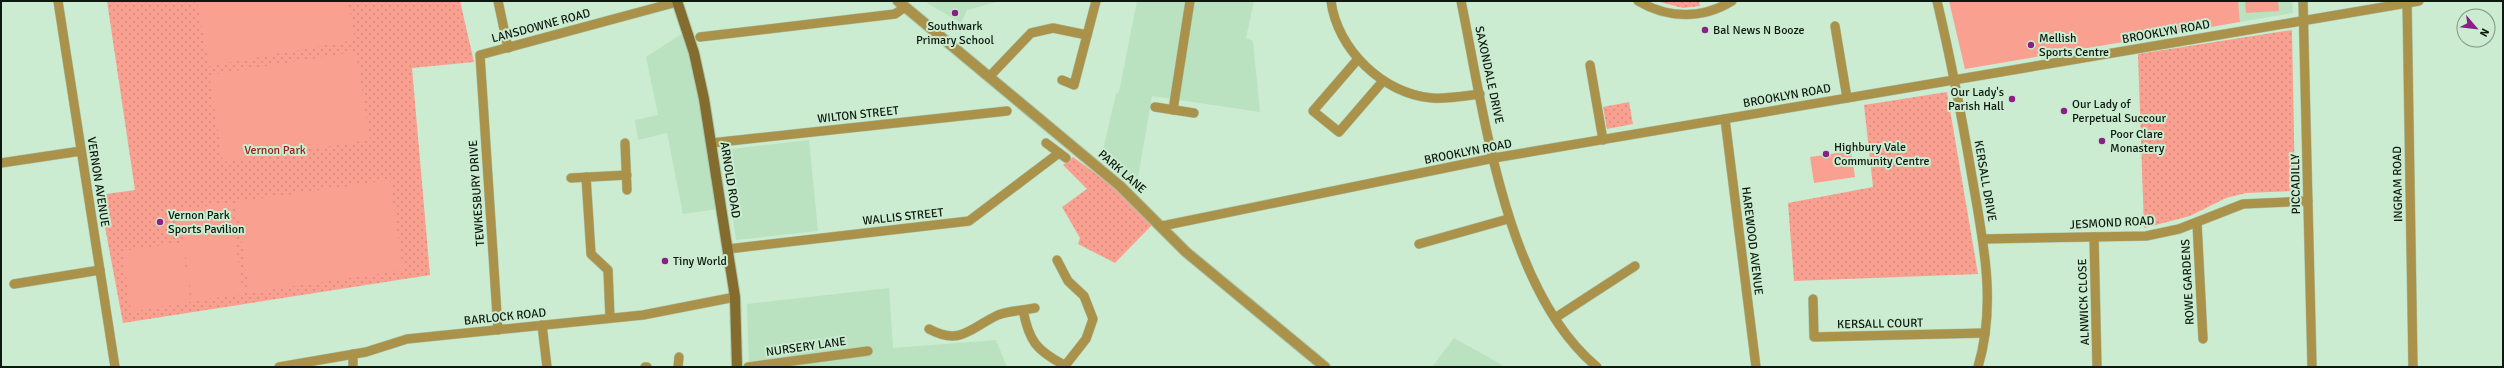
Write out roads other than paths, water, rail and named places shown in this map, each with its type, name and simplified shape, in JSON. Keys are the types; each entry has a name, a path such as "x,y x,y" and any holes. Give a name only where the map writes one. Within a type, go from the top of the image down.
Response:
{"main road":[{"name":"ARNOLD ROAD","path":"677,1 694,53 711,143 735,297 737,367"}],"street":[{"name":"VERNON AVENUE","path":"58,1 115,367"},
{"path":"498,1 508,48"},
{"name":"LANSDOWNE ROAD","path":"480,55 677,1"},
{"path":"1062,80 1074,85 1096,1"},
{"path":"1173,110 1190,1"},
{"path":"1331,1 1343,37 1358,59 1383,81 1406,91 1430,98 1480,94"},
{"name":"SAXONDALE DRIVE","path":"1461,1 1508,219 1530,271 1555,318 1573,343 1597,367"},
{"path":"1638,1 1649,7 1668,13 1686,15 1704,14 1720,8 1732,1"},
{"name":"KERSALL DRIVE","path":"1937,1 1956,80 1983,239 1988,278 1985,333 1978,367"},
{"name":"PICCADILLY","path":"2303,1 2312,367"},
{"name":"BROOKLYN ROAD","path":"1162,226 1494,158 2419,1"},
{"name":"INGRAM ROAD","path":"2407,2 2413,367"},
{"path":"700,37 895,14 901,4"},
{"name":"PARK LANE","path":"901,4 1120,186 1162,226 1186,252 1325,367"},
{"path":"1835,26 1847,98"},
{"path":"989,77 1031,33 1053,28 1087,34"},
{"name":"TEWKESBURY DRIVE","path":"480,55 498,330"},
{"path":"1358,59 1313,111 1339,132 1383,81"},
{"path":"1590,65 1603,140"},
{"path":"1155,107 1194,113"},
{"name":"WILTON STREET","path":"711,143 1007,111"},
{"name":"HAREWOOD AVENUE","path":"1725,119 1756,367"},
{"path":"624,143 628,190"},
{"name":"WALLIS STREET","path":"728,249 969,221 1062,155 1046,143"},
{"path":"1,163 81,151"},
{"path":"571,178 627,175"},
{"path":"586,177 591,254 608,270 610,318"},
{"name":"JESMOND ROAD","path":"1983,239 2146,236 2179,229 2243,204 2308,201"},
{"path":"1419,244 1508,219"},
{"name":"ROWE GARDENS","path":"2197,223 2204,339"},
{"name":"ALNWICK CLOSE","path":"2094,237 2097,367"},
{"path":"1023,310 1027,330 1034,344 1045,355 1064,366 1086,339 1093,319 1088,302 1068,280 1056,260"},
{"path":"1555,318 1635,266"},
{"path":"14,284 100,270"},
{"name":"BARLOCK ROAD","path":"279,367 353,354 407,338 610,318 672,310 735,297"},
{"name":"KERSALL COURT","path":"1813,299 1814,337 1985,333"},
{"path":"929,329 940,335 963,335 998,314 1035,308"},
{"path":"542,325 547,367"},
{"name":"NURSERY LANE","path":"748,367 868,351"},
{"path":"353,354 353,367"},
{"path":"678,367 679,357"}],"place":[{"name":"Southwark Primary School","path":"955,13"},
{"name":"Bal News N Booze","path":"1705,30"},
{"name":"Mellish Sports Centre","path":"2031,45"},
{"name":"Our Lady's Parish Hall","path":"2012,99"},
{"name":"Our Lady of Perpetual Succour","path":"2064,111"},
{"name":"Poor Clare Monastery","path":"2102,141"},
{"name":"Highbury Vale Community Centre","path":"1826,154"},
{"name":"Vernon Park Sports Pavilion","path":"160,222"},
{"name":"Tiny World","path":"665,261"}],"park label":[{"name":"Vernon Park","path":"275,150"}]}
